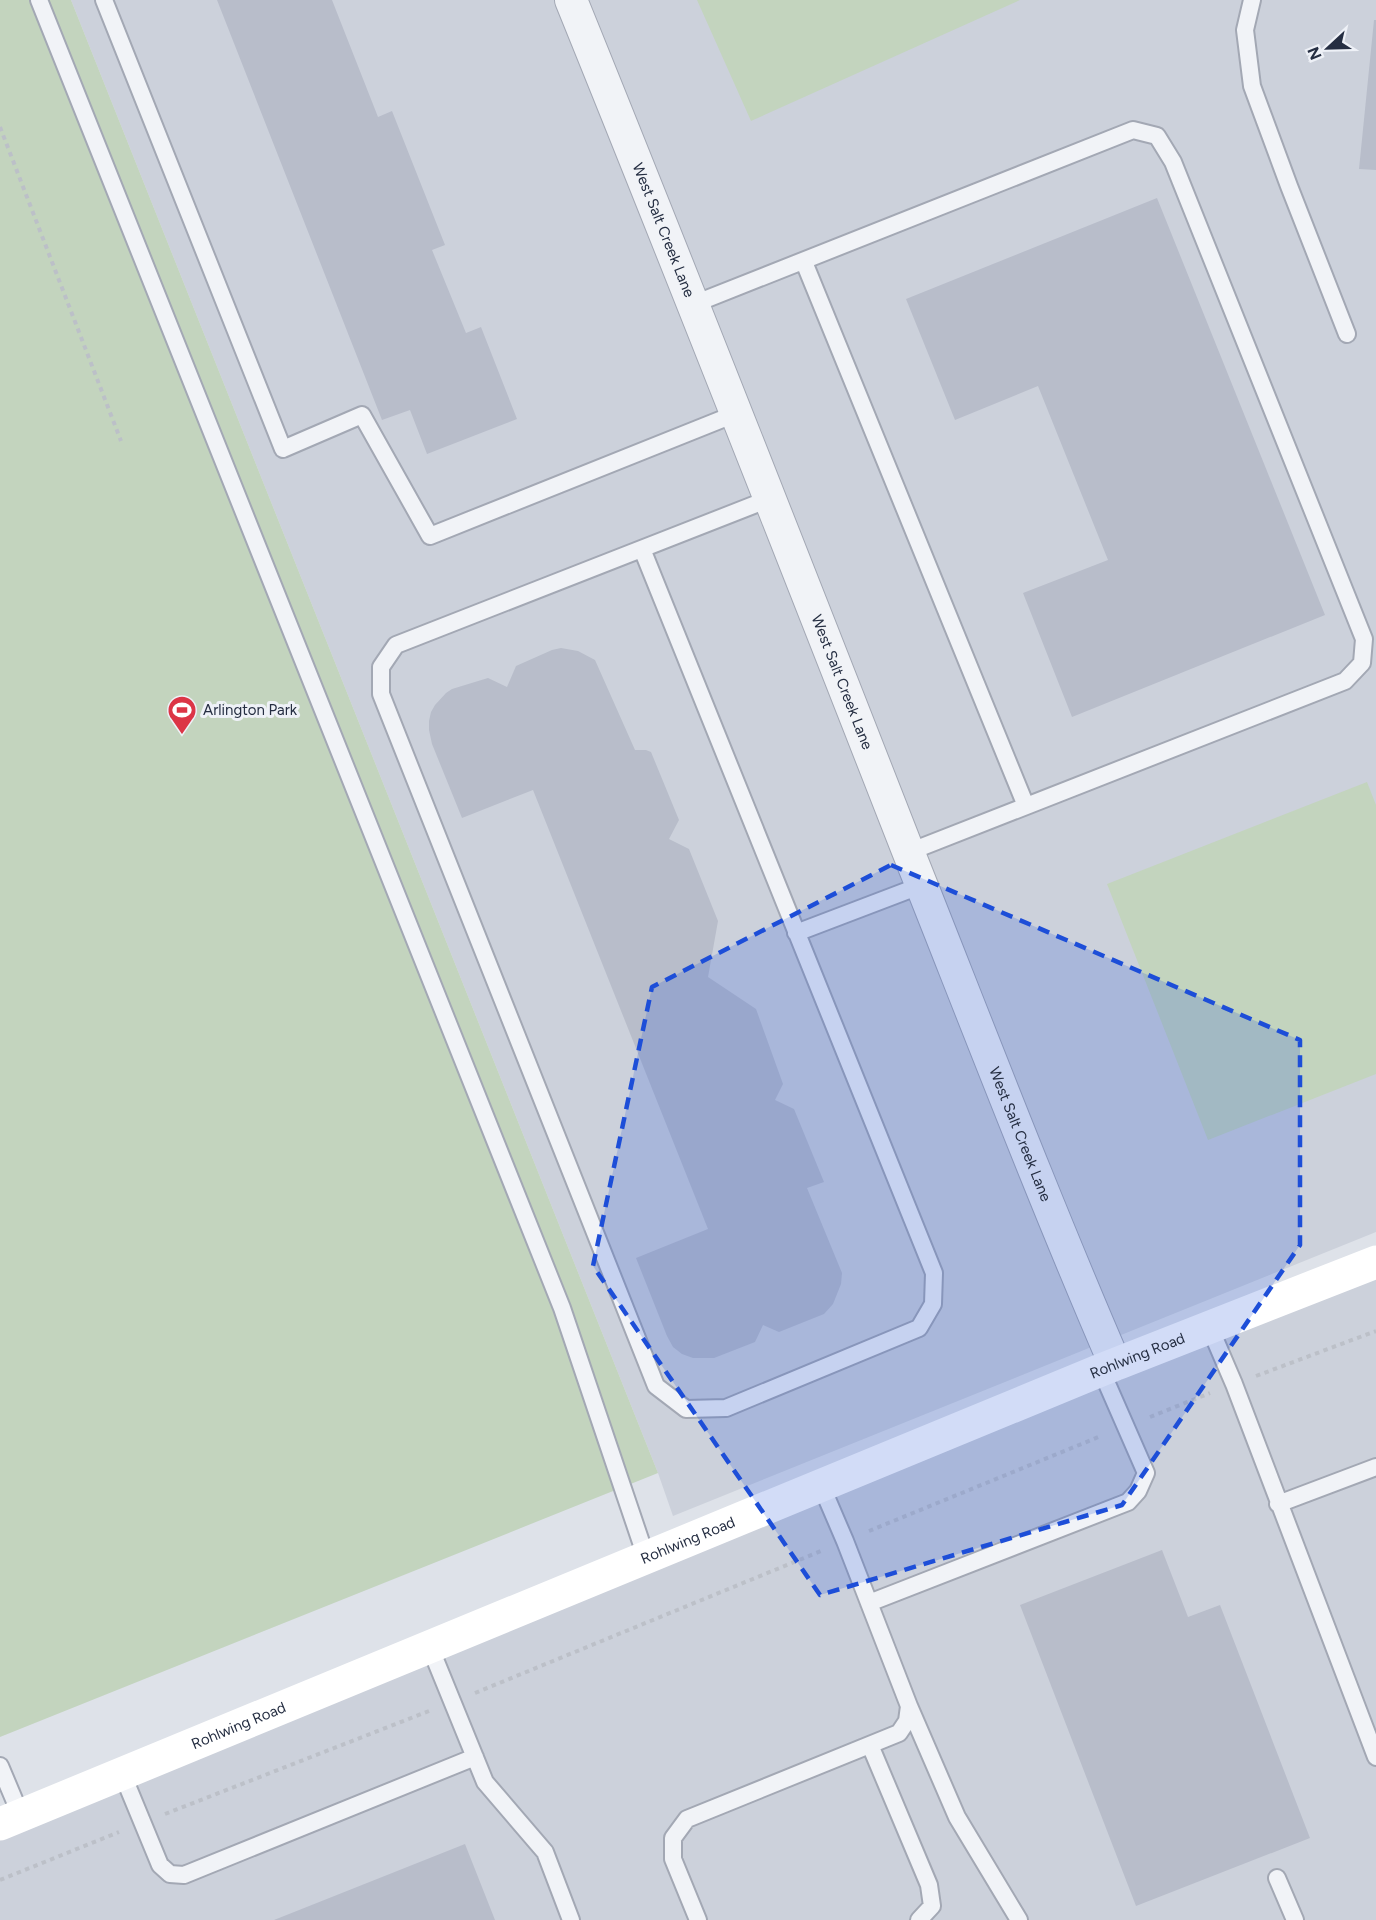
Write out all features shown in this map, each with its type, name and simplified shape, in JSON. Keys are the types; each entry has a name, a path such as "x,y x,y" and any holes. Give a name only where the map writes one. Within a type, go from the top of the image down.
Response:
{"main road":[{"name":"Rohlwing Road","path":"10,1820 1108,1367 1376,1262"}],"street":[{"name":"West Salt Creek Lane","path":"571,0 694,304 735,414 1080,1283 1108,1367"}],"lane":[{"path":"39,0 562,1308 646,1557"},
{"path":"104,0 283,449 362,415 430,536 735,414"},
{"path":"1252,0 1245,30 1252,86 1288,186 1347,334"},
{"path":"694,304 1133,130 1157,136 1173,162 1364,639 1362,663 1345,681 909,852"},
{"path":"804,262 1026,806"},
{"path":"642,549 934,1273 933,1304 919,1328 726,1408 686,1409 656,1386 381,694 381,667 396,645 769,499"},
{"path":"796,933 922,885"},
{"path":"1210,1328 1234,1384 1376,1757"},
{"path":"869,1603 1128,1502 1138,1491 1146,1473 1125,1426 1108,1367"},
{"path":"1278,1504 1376,1467"},
{"path":"821,1485 909,1706 957,1817 1019,1920"},
{"path":"430,1647 485,1782 545,1852 571,1920"},
{"path":"698,1920 673,1858 673,1838 687,1819 899,1733 907,1721 909,1706"},
{"path":"870,1745 929,1885 932,1906 919,1920"},
{"path":"123,1773 141,1823 160,1865 170,1874 184,1875 475,1757"},
{"path":"0,1766 10,1820"},
{"path":"1277,1878 1294,1920"}],"path":[{"path":"0,127 121,441"},
{"path":"0,1880 453,1702 1125,1426 1376,1331"}],"highlighted area":[{"path":"891,865 1300,1040 1300,1245 1122,1505 820,1595 593,1266 652,987"}],"shaded area":[{"path":"71,0 1376,0 1376,1232 673,1516 658,1473"},
{"path":"1376,1262 1376,1920 0,1920 0,1824"}],"green space":[{"name":"Arlington Park","path":"0,0 71,0 658,1473 0,1737"},
{"path":"697,0 1020,0 751,121"},
{"path":"1367,782 1376,805 1376,1074 1208,1140 1107,884"}],"building":[{"path":"217,0 332,0 378,117 392,111 445,245 432,250 466,333 481,327 517,419 427,454 410,410 382,420"},
{"path":"1374,20 1376,20 1376,170 1359,169"},
{"path":"1157,198 1325,615 1072,717 1023,593 1108,560 1038,386 955,420 906,299"},
{"path":"561,648 578,651 595,660 635,750 651,752 679,820 669,839 689,849 718,921 708,977 756,1009 783,1084 775,1100 794,1109 824,1182 807,1188 842,1273 841,1284 833,1304 824,1314 779,1332 763,1325 755,1342 714,1358 693,1358 673,1347 636,1258 708,1229 533,790 462,818 432,744 429,730 431,712 446,693 488,678 507,687 516,666"},
{"path":"1162,1550 1188,1617 1220,1605 1310,1838 1136,1906 1020,1605"},
{"path":"465,1844 495,1920 274,1920"}],"place":[{"name":"Arlington Park","path":"182,736"}]}
